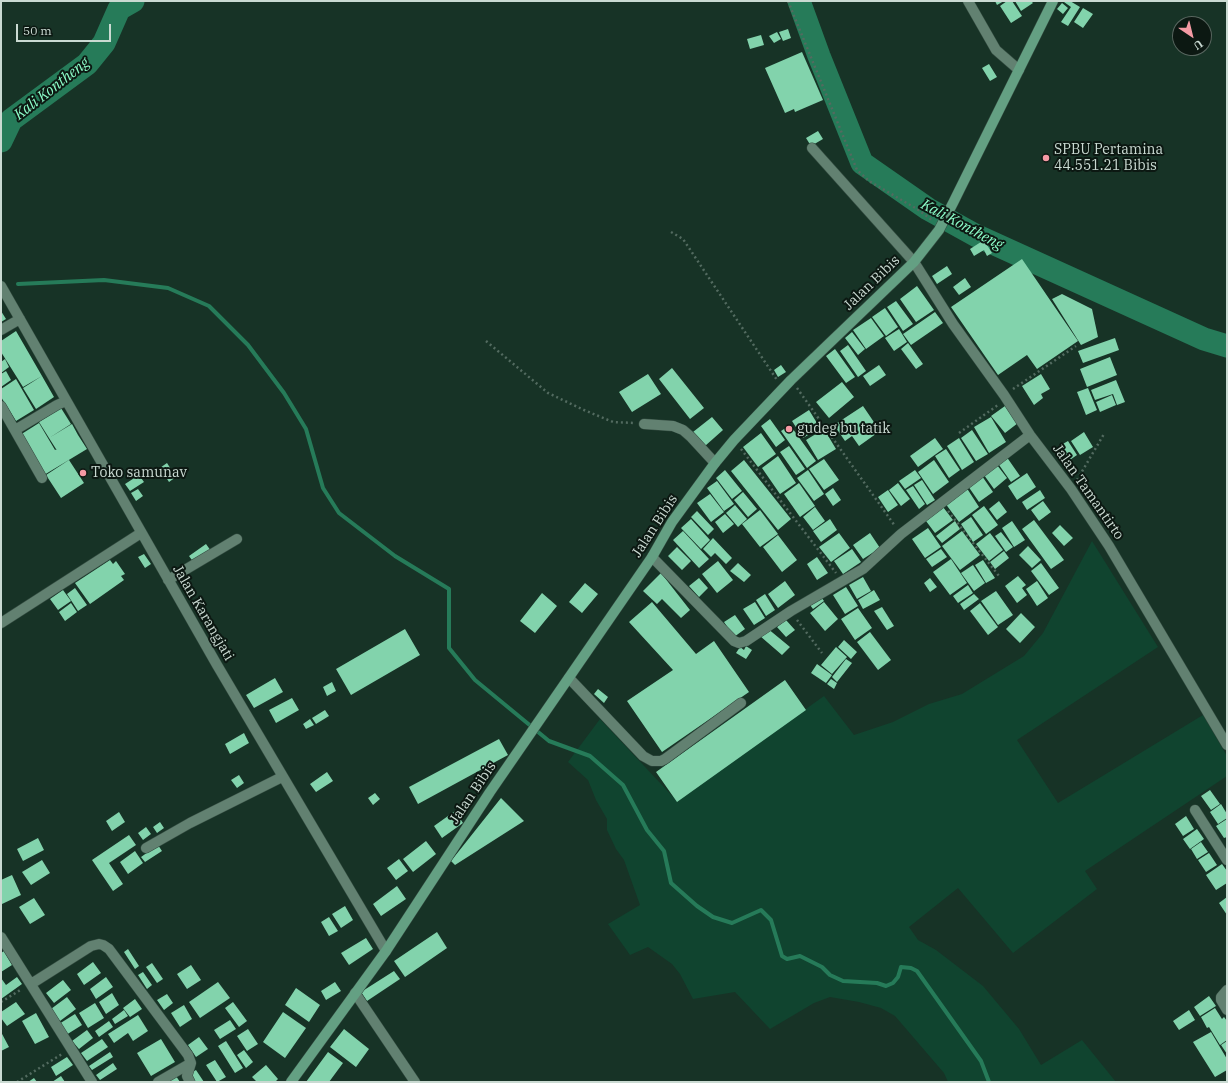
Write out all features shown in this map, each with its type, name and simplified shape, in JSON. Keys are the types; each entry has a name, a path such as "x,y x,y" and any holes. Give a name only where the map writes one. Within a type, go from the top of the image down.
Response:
{"main road":[{"name":"Jalan Bibis","path":"291,1082 386,951 490,792 652,557 672,522 715,463 782,388 914,262 941,225 1053,1"}],"street":[{"path":"968,1 996,50 1019,70"},
{"name":"Jalan Tamantirto","path":"812,148 914,262 949,318 1030,435 1071,489 1109,546 1227,745"},
{"name":"Jalan Karangjati","path":"1,286 282,777 386,951"},
{"path":"1,330 20,319"},
{"path":"16,430 66,401"},
{"path":"1,406 42,478"},
{"path":"644,424 673,426 682,430 692,437 715,463"},
{"path":"652,557 734,641 739,643 746,642 791,612 863,569 901,534 1030,435"},
{"path":"1,623 141,533"},
{"path":"168,580 237,539"},
{"path":"569,678 643,756 652,761 661,761 742,703"},
{"path":"146,848 190,823 282,777"},
{"path":"1195,810 1227,860"},
{"path":"1,937 92,1082"},
{"path":"31,984 90,946 99,944 103,945 109,949 179,1042 192,1063"},
{"path":"1227,990 1221,997 1221,1000 1227,1010"},
{"path":"355,993 414,1082"},
{"path":"158,1082 192,1063"},
{"path":"190,1082 187,1073 192,1063"}],"path":[{"path":"788,1 857,170 869,180 941,225"},
{"path":"671,232 683,239 782,388"},
{"path":"486,341 548,393 613,422 644,424"},
{"path":"958,433 1076,346"},
{"path":"791,380 901,534"},
{"path":"1071,489 1104,434"},
{"path":"734,440 843,582"},
{"path":"942,503 999,576"},
{"path":"791,612 822,653"},
{"path":"1,1002 31,984"},
{"path":"17,1082 71,1048"}],"green space":[{"path":"1092,541 1158,647 1017,740 1058,803 1203,715 1227,756 1227,776 1085,871 1097,889 1013,953 958,888 909,927 918,940 936,950 983,986 1019,1029 1041,1065 1082,1040 1116,1082 948,1082 944,1073 895,1016 881,1008 859,1002 830,997 814,1003 770,1029 735,992 693,999 680,974 672,964 648,947 630,955 608,924 640,905 624,860 616,849 607,830 607,819 596,800 588,780 568,762 600,719 677,801 824,696 854,735 893,722 929,704 962,694 1024,656 1043,633"}],"building":[{"path":"995,1 1004,1 997,5"},
{"path":"1007,1 1012,1 1022,16 1011,23 1000,6"},
{"path":"1015,1 1031,1 1033,3 1021,11"},
{"path":"1070,1 1080,7 1068,26 1061,22 1071,7 1064,2"},
{"path":"1062,3 1068,8 1063,14 1057,9"},
{"path":"1083,8 1093,14 1083,28 1074,22"},
{"path":"788,29 791,38 783,41 779,32"},
{"path":"777,32 781,39 774,43 769,36"},
{"path":"761,35 764,45 750,49 747,39"},
{"path":"802,52 823,100 795,112 794,109 785,113 765,68"},
{"path":"989,64 997,77 990,81 982,68"},
{"path":"818,131 823,139 811,146 806,138"},
{"path":"984,240 992,253 987,256 984,250 974,256 970,249"},
{"path":"1022,259 1078,341 1037,369 1027,355 998,375 951,307"},
{"path":"947,266 952,274 937,284 932,276"},
{"path":"965,278 971,287 959,295 953,287"},
{"path":"917,286 934,310 916,322 900,299"},
{"path":"1062,294 1092,309 1098,337 1081,345 1052,299"},
{"path":"896,301 913,324 903,331 887,307"},
{"path":"885,308 898,327 886,336 872,317"},
{"path":"1,311 6,319 1,322"},
{"path":"935,312 943,323 911,345 903,334"},
{"path":"871,318 884,336 866,349 853,330"},
{"path":"899,329 907,342 894,351 885,338"},
{"path":"16,331 42,376 23,387 1,352 1,341"},
{"path":"852,332 865,349 858,355 845,338"},
{"path":"1115,338 1119,350 1083,363 1078,351"},
{"path":"908,343 923,364 916,369 901,349"},
{"path":"848,345 866,371 858,377 840,351"},
{"path":"835,349 855,377 846,383 826,356"},
{"path":"1110,357 1117,375 1087,387 1080,369"},
{"path":"5,359 9,367 1,373 1,362"},
{"path":"781,365 786,372 778,377 774,370"},
{"path":"879,365 886,375 870,386 863,376"},
{"path":"672,368 704,408 690,419 659,379"},
{"path":"6,371 11,380 1,387 1,374"},
{"path":"648,374 661,394 632,412 619,392"},
{"path":"1041,374 1050,389 1041,394 1043,398 1034,405 1022,386"},
{"path":"42,376 54,397 36,409 23,388"},
{"path":"16,379 34,410 16,421 1,397 1,389"},
{"path":"1116,380 1125,402 1117,405 1113,394 1095,400 1091,390"},
{"path":"842,382 854,397 829,418 816,402"},
{"path":"1088,388 1097,410 1086,415 1077,392"},
{"path":"1112,395 1116,405 1100,412 1096,402"},
{"path":"863,406 880,431 859,446 852,436 845,441 834,425"},
{"path":"1005,406 1018,423 1005,433 991,416"},
{"path":"61,408 71,424 49,438 39,422"},
{"path":"809,410 820,428 803,438 792,421"},
{"path":"712,417 723,430 705,446 693,432"},
{"path":"991,417 1006,442 989,453 974,427"},
{"path":"770,419 785,440 776,447 761,426"},
{"path":"39,423 55,450 57,449 49,438 72,424 87,449 44,475 20,435"},
{"path":"790,425 816,461 807,468 781,431"},
{"path":"824,429 836,449 818,460 806,440"},
{"path":"972,430 988,454 976,461 961,438"},
{"path":"1084,432 1093,447 1080,455 1071,441"},
{"path":"761,433 776,454 758,467 743,447"},
{"path":"935,438 943,449 918,467 910,456"},
{"path":"959,438 974,462 962,470 947,446"},
{"path":"1068,441 1077,455 1064,464 1054,449"},
{"path":"789,446 805,469 796,475 780,452"},
{"path":"946,449 960,470 949,478 935,456"},
{"path":"778,456 796,483 780,494 762,468"},
{"path":"1006,456 1020,476 1011,482 997,462"},
{"path":"824,459 839,480 824,490 809,469"},
{"path":"69,460 84,483 61,498 46,475"},
{"path":"744,460 791,519 778,530 731,471"},
{"path":"934,460 949,482 933,494 918,472"},
{"path":"167,463 176,477 169,482 164,474 159,478 154,472"},
{"path":"997,465 1007,478 994,489 984,475"},
{"path":"725,470 742,491 732,499 716,478"},
{"path":"808,470 824,494 814,501 797,478"},
{"path":"915,470 921,478 905,489 899,481"},
{"path":"1027,473 1036,487 1017,500 1008,486"},
{"path":"139,475 144,482 130,491 125,484"},
{"path":"982,476 993,492 979,502 968,486"},
{"path":"922,480 935,500 927,505 914,485"},
{"path":"717,481 734,504 724,511 707,488"},
{"path":"799,483 815,506 800,517 784,494"},
{"path":"898,483 910,499 901,506 889,490"},
{"path":"913,486 925,504 919,509 906,490"},
{"path":"833,488 841,500 833,506 825,494"},
{"path":"138,489 143,496 136,501 131,493"},
{"path":"966,489 979,507 959,522 945,503"},
{"path":"888,490 898,505 888,512 878,497"},
{"path":"1040,490 1045,498 1027,510 1022,502"},
{"path":"743,492 757,509 748,517 734,500"},
{"path":"710,494 724,512 711,522 697,503"},
{"path":"999,501 1007,512 997,520 989,509"},
{"path":"1043,501 1051,512 1039,521 1031,510"},
{"path":"735,505 747,519 738,527 726,513"},
{"path":"984,506 998,525 986,534 972,515"},
{"path":"815,507 825,521 813,530 803,517"},
{"path":"943,507 953,520 935,533 926,521"},
{"path":"760,510 778,534 760,547 742,524"},
{"path":"697,511 714,529 708,535 691,517"},
{"path":"725,514 734,524 723,533 715,522"},
{"path":"971,517 983,535 973,542 961,524"},
{"path":"691,519 710,540 701,549 681,528"},
{"path":"830,519 837,530 821,542 813,531"},
{"path":"1034,520 1064,560 1051,569 1022,529"},
{"path":"955,521 960,529 942,543 936,536"},
{"path":"1012,521 1025,540 1014,547 1002,528"},
{"path":"1060,525 1073,538 1064,546 1052,533"},
{"path":"928,528 941,547 925,558 912,539"},
{"path":"683,531 709,559 699,568 673,540"},
{"path":"962,531 980,555 960,570 942,546"},
{"path":"1001,532 1013,547 1006,552 995,536"},
{"path":"839,533 850,548 831,562 819,547"},
{"path":"870,533 880,548 863,559 853,545"},
{"path":"990,533 1003,550 989,561 976,544"},
{"path":"778,535 797,560 782,572 763,547"},
{"path":"713,538 732,558 726,564 715,553 711,557 703,549"},
{"path":"206,544 211,551 194,563 189,556"},
{"path":"1028,546 1041,560 1032,568 1019,555"},
{"path":"677,547 691,561 682,570 668,556"},
{"path":"852,549 861,562 843,574 834,561"},
{"path":"941,549 947,557 932,567 926,559"},
{"path":"1004,551 1009,558 995,569 990,562"},
{"path":"144,554 151,564 145,568 138,557"},
{"path":"817,557 828,573 817,580 807,564"},
{"path":"951,559 967,583 950,595 933,572"},
{"path":"110,560 113,564 116,561 125,574 121,576 124,580 90,604 75,583"},
{"path":"983,560 995,578 986,583 975,565"},
{"path":"718,561 733,580 717,593 702,574"},
{"path":"738,563 751,575 744,582 730,571"},
{"path":"1041,563 1059,588 1049,595 1031,571"},
{"path":"973,565 985,583 974,591 961,573"},
{"path":"661,573 690,610 681,618 662,599 657,604 643,591"},
{"path":"1018,576 1026,585 1022,588 1027,595 1017,603 1005,586"},
{"path":"863,577 871,591 857,599 849,585"},
{"path":"699,578 708,588 699,597 689,586"},
{"path":"930,578 937,587 930,592 924,583"},
{"path":"785,581 795,595 778,608 768,594"},
{"path":"1037,581 1048,598 1037,606 1026,589"},
{"path":"585,583 598,594 582,613 569,602"},
{"path":"968,585 973,593 958,603 953,596"},
{"path":"846,587 858,606 845,614 833,595"},
{"path":"75,588 87,605 78,611 67,594"},
{"path":"63,590 71,601 58,610 50,599"},
{"path":"874,590 880,600 863,609 858,600"},
{"path":"996,591 1013,615 998,625 981,601"},
{"path":"542,593 557,606 535,633 520,621"},
{"path":"765,594 775,610 766,616 756,600"},
{"path":"974,594 979,599 964,610 960,604"},
{"path":"821,597 824,601 813,609 810,605"},
{"path":"652,602 696,654 714,641 749,692 662,752 627,701 673,670 629,622"},
{"path":"755,602 765,618 754,625 743,609"},
{"path":"824,602 838,619 825,631 810,613"},
{"path":"71,603 77,612 65,621 59,612"},
{"path":"980,603 998,627 988,635 970,611"},
{"path":"882,607 894,626 887,630 874,611"},
{"path":"858,608 872,628 855,640 841,619"},
{"path":"1021,613 1035,627 1020,643 1006,629"},
{"path":"735,615 745,629 734,637 724,622"},
{"path":"786,620 795,630 786,637 777,627"},
{"path":"767,628 790,647 782,655 760,636"},
{"path":"405,629 420,655 351,695 336,669"},
{"path":"870,632 891,660 878,670 857,642"},
{"path":"844,640 857,652 851,659 838,647"},
{"path":"746,646 752,650 746,659 736,653 740,647 744,650"},
{"path":"836,647 847,657 832,674 821,665"},
{"path":"846,659 852,663 837,682 832,677"},
{"path":"817,664 832,675 826,683 811,673"},
{"path":"275,678 283,692 254,708 246,695"},
{"path":"831,679 837,683 834,689 827,684"},
{"path":"785,680 806,710 677,802 656,772"},
{"path":"332,682 336,691 327,696 323,687"},
{"path":"598,689 608,697 604,703 594,694"},
{"path":"292,698 299,710 276,723 269,710"},
{"path":"325,710 329,716 316,724 312,718"},
{"path":"310,719 314,725 306,729 303,724"},
{"path":"244,733 249,743 230,754 225,744"},
{"path":"499,739 508,755 418,804 409,787"},
{"path":"327,772 333,781 316,792 310,784"},
{"path":"239,775 244,783 237,788 231,780"},
{"path":"1210,790 1220,804 1211,810 1201,796"},
{"path":"375,793 380,799 373,805 368,798"},
{"path":"501,798 524,821 455,865 451,861"},
{"path":"1221,804 1227,814 1227,818 1218,824 1210,812"},
{"path":"455,811 463,823 442,838 434,826"},
{"path":"119,812 125,822 112,831 106,821"},
{"path":"1186,816 1194,829 1183,836 1175,824"},
{"path":"1227,819 1227,837 1224,838 1216,826"},
{"path":"160,822 164,828 157,833 153,827"},
{"path":"146,827 151,834 143,840 138,833"},
{"path":"1197,829 1204,839 1190,849 1183,839"},
{"path":"129,835 136,845 109,863 123,884 113,891 92,860"},
{"path":"38,838 44,850 23,861 17,849"},
{"path":"426,841 436,854 413,872 403,859"},
{"path":"1201,842 1208,852 1197,859 1191,849"},
{"path":"158,845 162,851 145,862 141,857"},
{"path":"135,851 143,863 128,874 120,862"},
{"path":"1209,853 1217,865 1206,872 1198,860"},
{"path":"399,859 408,871 396,880 387,868"},
{"path":"42,860 50,873 31,885 22,872"},
{"path":"1222,864 1227,871 1227,883 1216,890 1206,875"},
{"path":"12,875 21,895 2,904 1,880"},
{"path":"397,886 406,899 381,916 373,904"},
{"path":"1227,897 1227,915 1219,903"},
{"path":"34,898 45,915 30,924 19,907"},
{"path":"345,906 353,920 341,928 332,914"},
{"path":"329,917 338,931 329,936 321,922"},
{"path":"437,932 447,948 405,977 394,961"},
{"path":"366,938 373,949 349,965 341,953"},
{"path":"128,949 139,966 135,969 124,952"},
{"path":"4,951 12,965 1,972 1,953"},
{"path":"93,962 101,973 84,985 77,974"},
{"path":"152,963 163,979 157,983 146,967"},
{"path":"191,965 201,980 187,989 177,974"},
{"path":"394,971 400,979 367,1001 361,992"},
{"path":"143,972 152,985 147,989 138,975"},
{"path":"17,977 22,984 1,999 1,978 6,985"},
{"path":"106,977 113,987 96,999 90,989"},
{"path":"63,980 71,990 54,1003 46,993"},
{"path":"218,982 230,998 200,1018 189,1002"},
{"path":"335,982 341,991 326,1000 321,991"},
{"path":"296,988 320,1005 309,1022 285,1005"},
{"path":"112,993 119,1005 106,1014 99,1002"},
{"path":"167,994 173,1003 164,1010 157,1000"},
{"path":"1209,996 1216,1006 1200,1016 1194,1007"},
{"path":"67,997 76,1009 60,1021 51,1009"},
{"path":"135,999 142,1009 130,1017 123,1008"},
{"path":"16,1002 25,1014 7,1026 1,1018 1,1012"},
{"path":"233,1002 247,1021 239,1027 225,1008"},
{"path":"95,1003 104,1018 88,1028 79,1013"},
{"path":"184,1005 192,1019 180,1027 171,1013"},
{"path":"1215,1008 1222,1019 1224,1017 1227,1021 1227,1040 1220,1045 1209,1027 1207,1028 1201,1017"},
{"path":"124,1010 128,1016 115,1024 112,1019"},
{"path":"1189,1010 1195,1020 1179,1030 1173,1021"},
{"path":"283,1012 306,1028 285,1058 263,1042"},
{"path":"36,1013 49,1037 35,1044 22,1021"},
{"path":"75,1014 82,1025 66,1035 59,1024"},
{"path":"138,1015 148,1031 133,1041 128,1033 114,1043 108,1034"},
{"path":"230,1020 236,1029 220,1039 214,1030"},
{"path":"109,1021 113,1027 99,1037 95,1031"},
{"path":"248,1029 258,1044 247,1051 237,1036"},
{"path":"344,1029 369,1049 356,1067 330,1047"},
{"path":"87,1030 93,1038 79,1049 72,1041"},
{"path":"1,1032 9,1047 1,1051"},
{"path":"1211,1032 1227,1059 1227,1070 1215,1077 1193,1042"},
{"path":"199,1037 208,1049 196,1057 188,1045"},
{"path":"102,1039 108,1047 87,1061 81,1053"},
{"path":"161,1039 175,1062 151,1076 137,1053"},
{"path":"226,1041 243,1068 235,1073 218,1046"},
{"path":"1227,1041 1227,1054 1221,1045"},
{"path":"244,1050 253,1062 246,1068 237,1055"},
{"path":"110,1052 113,1057 92,1070 89,1066"},
{"path":"328,1052 343,1063 329,1082 306,1082"},
{"path":"67,1057 73,1065 56,1076 51,1067"},
{"path":"215,1060 226,1077 217,1082 206,1065"},
{"path":"113,1063 117,1069 100,1080 96,1075"},
{"path":"266,1065 278,1079 275,1082 257,1082 252,1077"},
{"path":"196,1070 204,1082 194,1082 189,1074"},
{"path":"61,1076 65,1082 52,1082"},
{"path":"176,1076 180,1082 167,1082"},
{"path":"34,1078 37,1082 28,1082"}],"waterway":[{"name":"Kali Kontheng","path":"1,141 11,120 87,64 104,43 119,9 133,1"},
{"name":"Kali Kontheng","path":"799,1 819,56 862,163 928,209 975,235 1204,339 1227,346"},
{"path":"18,284 104,280 168,288 209,306 248,345 284,393 306,429 323,488 339,513 395,556 449,589 449,648 475,680 549,741 590,756 623,785 647,830 664,851 671,883 697,906 713,917 732,923 761,910 771,920 782,956 787,959 800,956 822,967 830,975 843,981 877,983 886,986 893,983 898,977 901,967 911,968 917,971 981,1061 989,1082"}],"place":[{"name":"SPBU Pertamina 44.551.21 Bibis","path":"1046,158"},
{"name":"gudeg bu tatik","path":"789,429"},
{"name":"Toko samunav","path":"83,473"}]}
